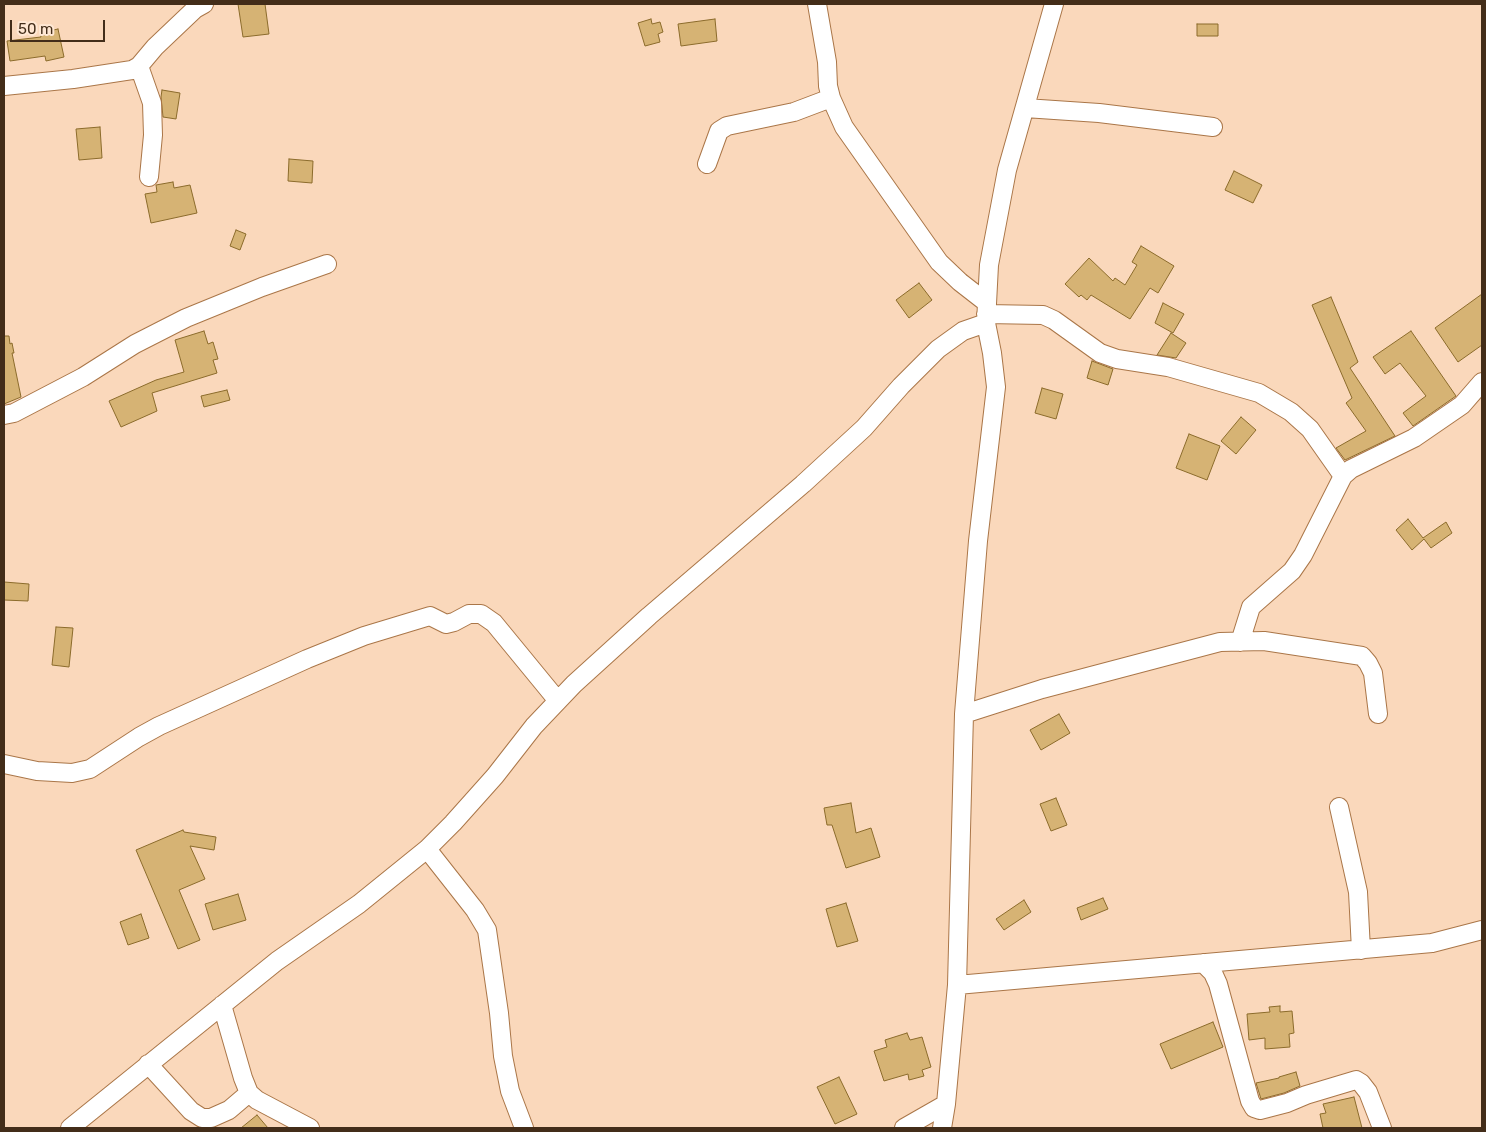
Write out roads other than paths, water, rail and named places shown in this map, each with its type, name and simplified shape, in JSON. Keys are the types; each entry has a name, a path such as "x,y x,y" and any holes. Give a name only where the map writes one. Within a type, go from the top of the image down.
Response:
{"street":[{"path":"4,86 73,79 132,70 140,66 155,47 195,9 204,4"},
{"path":"817,4 831,98 844,128 939,262 960,282 986,313"},
{"path":"942,1128 957,985 964,714 978,541 996,387 986,313 989,265 1007,170 1054,4"},
{"path":"140,66 152,103 153,135 149,176"},
{"path":"706,164 719,131 728,126 794,112 831,98"},
{"path":"1025,108 1099,113 1213,127"},
{"path":"4,415 14,412 83,377 135,344 186,318 262,287 327,264"},
{"path":"960,282 989,265"},
{"path":"70,1128 277,961 359,904 427,849 459,817 495,776 534,726 558,701 649,616 803,484 864,428 901,386 938,349 986,313 1043,315 1054,320 1100,353 1117,359 1168,367 1259,393 1291,412 1310,430 1343,476"},
{"path":"1240,642 1251,607 1292,571 1303,555 1343,476 1351,469 1422,433 1462,405 1482,382"},
{"path":"4,764 37,771 72,773 90,769 159,726 307,659 364,636 430,616 446,624 468,614 481,614 494,623 558,701"},
{"path":"964,714 1042,689 1220,642 1264,641 1362,656 1368,663 1372,673 1378,714"},
{"path":"1339,807 1358,892 1361,950"},
{"path":"427,849 475,910 487,930 503,1056 510,1091 524,1128"},
{"path":"957,985 1432,944 1482,931"},
{"path":"1203,963 1213,973 1218,984 1250,1101 1254,1108 1260,1110 1287,1103 1306,1094 1356,1080 1368,1092 1382,1128"},
{"path":"222,1005 249,1093 257,1100 310,1128"},
{"path":"148,1064 191,1111 202,1118 211,1118 229,1110 249,1093"},
{"path":"904,1128 946,1104"}]}
